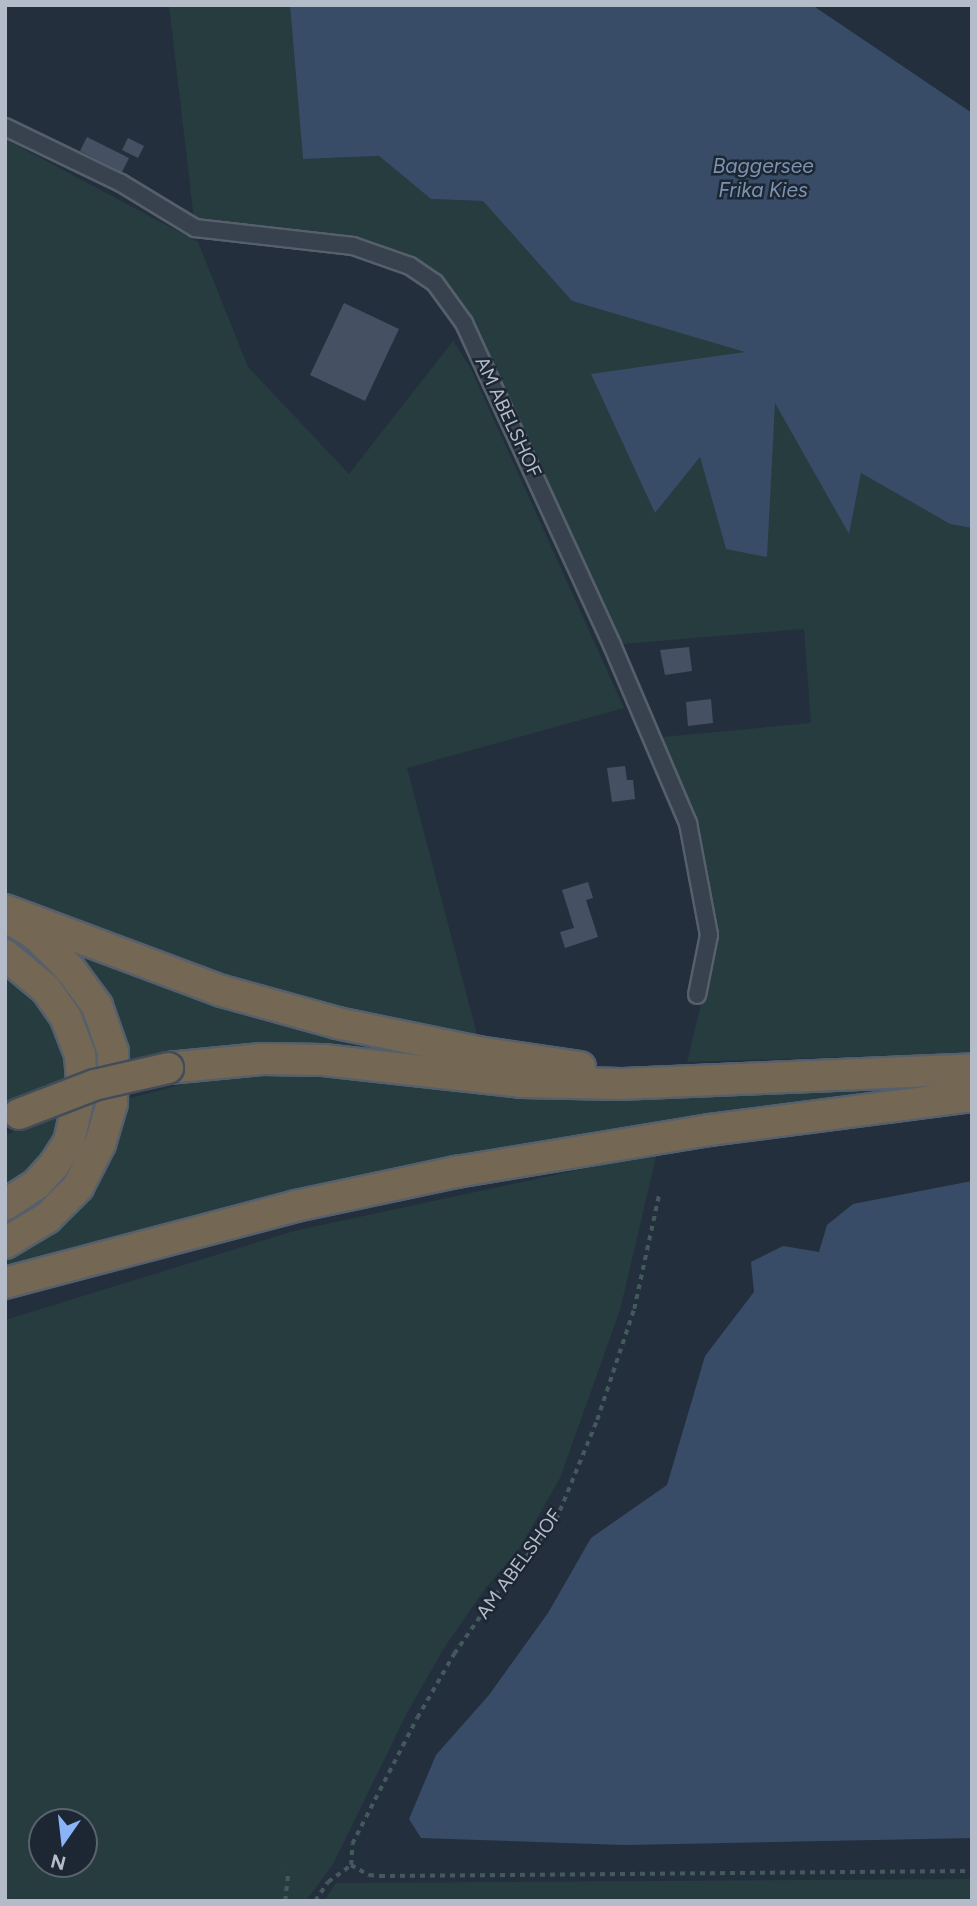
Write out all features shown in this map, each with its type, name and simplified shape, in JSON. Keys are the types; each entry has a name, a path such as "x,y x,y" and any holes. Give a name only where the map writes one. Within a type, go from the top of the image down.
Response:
{"highway":[{"path":"5,910 222,991 350,1026 478,1052 588,1068 751,1077"},
{"path":"5,916 36,935 69,968 97,1006 113,1052 112,1103 100,1144 78,1187 47,1218 5,1243"},
{"path":"5,955 46,989 66,1018 80,1054 82,1084 69,1142 37,1184 5,1205"},
{"path":"12,1117 94,1085 168,1068 262,1059 323,1060 521,1082 621,1084 972,1069"},
{"path":"5,1283 296,1206 456,1172 710,1129 972,1096"}],"street":[{"name":"AM ABELSHOF","path":"5,127 121,183 195,228 354,246 410,266 435,283 464,323 612,645 688,822 709,935 697,995"}],"path":[{"name":"AM ABELSHOF","path":"351,1865 352,1844 417,1718 454,1654 495,1595 556,1520 597,1420 634,1309 659,1194"},
{"path":"315,1901 328,1882 351,1865 369,1875 380,1876 972,1871"},
{"path":"285,1901 288,1871"}],"green space":[{"path":"169,5 290,5 303,159 379,156 431,199 483,201 572,301 748,352 655,513 700,456 726,549 775,402 849,533 861,473 950,524 972,528 972,1053 687,1062 703,996 709,935 688,823 652,738 811,723 804,629 612,645 464,323 435,283 353,246 195,228"},
{"path":"5,139 198,242 248,367 349,474 453,341 471,369 624,708 407,768 479,1042 326,1007 205,971 5,898"},
{"path":"5,930 34,948 83,1001 105,1067 92,1071 5,945"},
{"path":"45,934 494,1067 120,1068"},
{"path":"5,964 50,1007 75,1076 27,1092 5,1104"},
{"path":"275,1074 409,1084 972,1082 685,1119 338,1185 155,1227 5,1270 5,1254 121,1124 127,1099 202,1079"},
{"path":"70,1111 46,1160 5,1187 5,1135"},
{"path":"657,1153 620,1310 560,1478 520,1548 484,1590 444,1648 407,1713 333,1864 306,1901 5,1901 5,1320 294,1231"},
{"path":"972,1879 972,1901 324,1901 336,1883"}],"water":[{"name":"Baggersee Frika Kies","path":"290,5 812,5 972,113 972,528 950,524 861,473 849,534 775,403 767,557 726,549 700,457 655,513 591,374 745,352 572,301 483,201 431,199 379,156 303,159"},
{"path":"972,1181 972,1838 624,1845 421,1838 409,1819 436,1755 489,1695 548,1613 591,1538 667,1485 705,1356 754,1292 751,1262 783,1246 819,1252 827,1225 853,1204"}],"building":[{"path":"87,137 129,158 122,172 80,151"},
{"path":"128,138 144,146 138,158 122,150"},
{"path":"344,303 399,329 365,401 310,375"},
{"path":"689,647 692,671 665,675 660,650"},
{"path":"711,699 713,723 688,726 686,702"},
{"path":"625,766 627,780 633,780 635,799 612,802 607,768"},
{"path":"588,882 593,898 586,900 598,937 565,948 560,932 574,928 562,890"}]}
